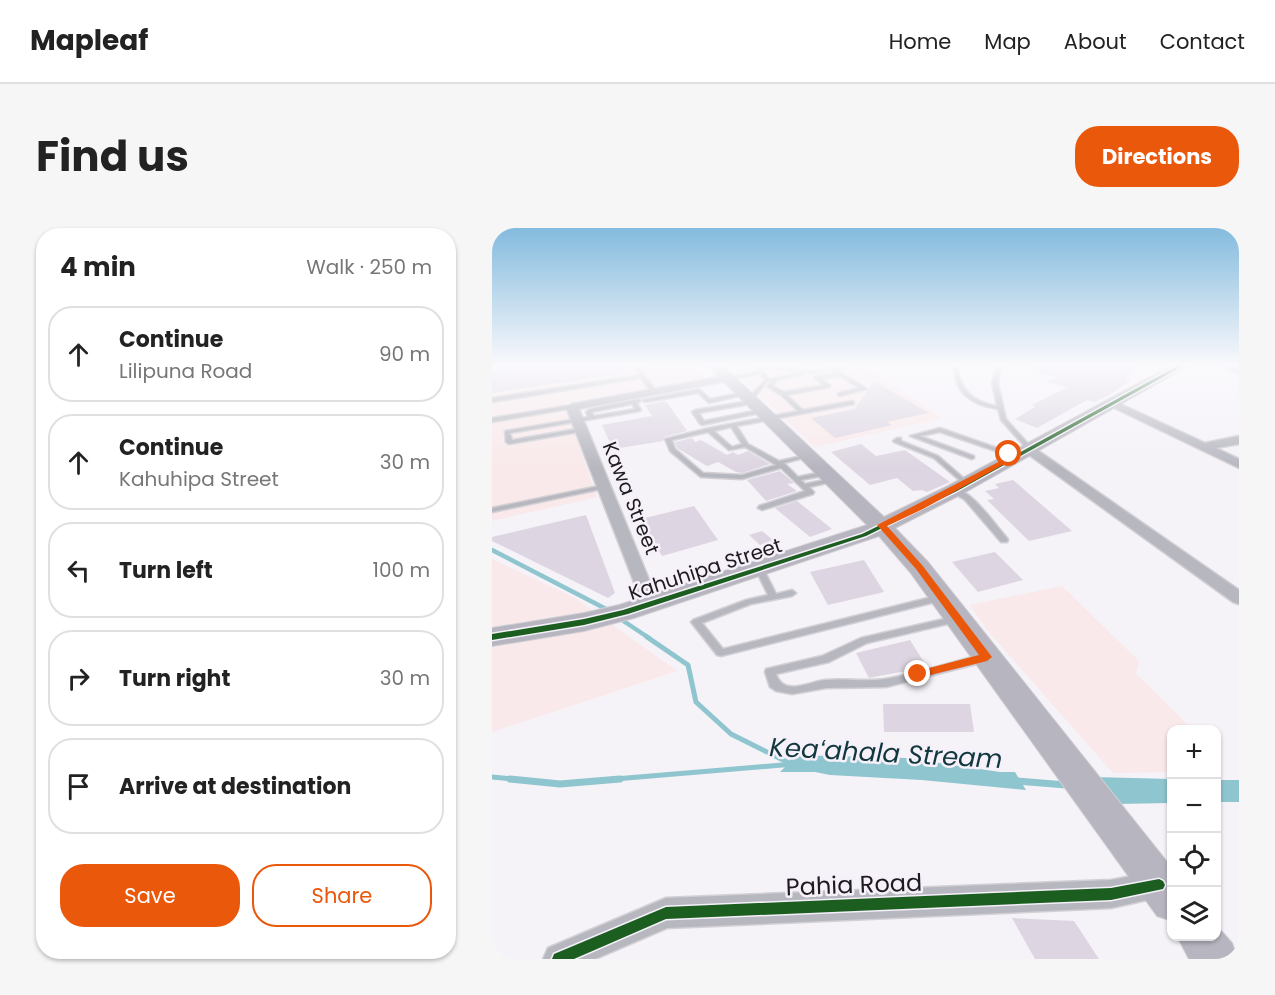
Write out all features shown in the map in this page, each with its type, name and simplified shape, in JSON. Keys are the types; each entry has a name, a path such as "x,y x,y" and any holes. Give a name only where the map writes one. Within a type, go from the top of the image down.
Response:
{"street":[{"path":"581,419 639,399"},
{"path":"750,399 882,525 950,608 1165,893"},
{"name":"Kahuhipa Street","path":"492,637 584,622 637,608 864,535 920,508 958,481 1023,453 1119,399"},
{"path":"1112,403 1207,446 1239,464"},
{"name":"Kawa Street","path":"581,419 604,487 637,608"},
{"path":"1207,446 1239,440"},
{"path":"1023,453 1239,598"},
{"name":"Pahia Road","path":"559,959 666,913 1165,893"},
{"path":"1202,941 1215,959"}],"lane":[{"path":"639,399 592,410 581,419 509,442 507,432 581,419 638,410 639,399"},
{"path":"707,399 803,413 852,403 847,399"},
{"path":"757,399 756,405 733,425 668,439 672,450 701,475 742,477 809,455"},
{"path":"788,399 803,413"},
{"path":"971,399 983,405 1000,408"},
{"path":"972,457 913,436 940,430 1023,453 1019,435 1004,422 998,399"},
{"path":"756,405 702,423 695,412 756,405"},
{"path":"492,420 581,419"},
{"path":"733,425 746,445 780,464 810,492 762,508"},
{"path":"709,430 731,449 746,445"},
{"path":"899,440 896,441 936,457 958,481 968,498 1004,540"},
{"path":"958,481 955,465 959,463"},
{"path":"796,479 831,476"},
{"path":"804,486 831,476"},
{"path":"492,510 604,487"},
{"path":"759,568 773,597"},
{"path":"792,593 749,602 696,622 721,653 950,608"},
{"path":"950,608 864,640 825,659 770,672 774,684 778,688 795,691 826,684 862,685 886,682 987,657"}],"shaded area":[{"path":"492,399 586,399 564,403 597,497 492,521"},
{"path":"764,399 913,399 942,418 815,447"},
{"path":"492,559 575,598 677,671 492,732"},
{"path":"1062,586 1139,661 1136,674 1188,725 1167,725 1167,772 1113,773 987,630 970,605"}],"water":[{"path":"791,755 907,758 1000,772 1015,772 1026,790 815,772 780,772 789,763"},
{"path":"1094,777 1167,779 1167,803 1116,804"},
{"path":"1221,780 1239,780 1239,802 1221,802"}],"building":[{"path":"862,399 905,399 929,413 887,422 892,425 835,438 811,418 855,409"},
{"path":"1044,399 1101,399 1095,402 1087,400 1037,428 1015,419 1035,407 1032,405"},
{"path":"666,401 687,431 664,437 663,441 613,449 602,425 652,416 645,405"},
{"path":"692,438 695,442 701,440 727,455 733,452 738,455 748,451 770,464 742,473 718,462 707,466 677,448 675,442"},
{"path":"861,444 876,456 905,450 950,482 927,492 913,491 897,478 870,485 831,452"},
{"path":"780,471 794,483 787,484 797,491 766,501 747,480"},
{"path":"1013,480 1072,531 1029,541 987,500 994,499 985,491 999,488 995,484"},
{"path":"797,501 832,529 810,537 775,508"},
{"path":"694,506 718,540 662,556 641,519"},
{"path":"586,515 615,593 608,598 492,541 492,537"},
{"path":"762,531 773,540 760,545 749,535"},
{"path":"995,552 1023,580 978,592 952,562"},
{"path":"864,560 884,592 828,605 810,572"},
{"path":"910,640 927,667 869,678 856,653"},
{"path":"883,704 970,704 974,732 884,732"},
{"path":"1012,918 1074,921 1099,959 1035,959"}],"waterway":[{"path":"492,550 610,611"},
{"path":"619,618 649,638"},
{"path":"647,637 688,665 696,702 731,734 789,763"},
{"name":"Keaʻahala Stream","path":"603,780 794,764"},
{"name":"Keaʻahala Stream","path":"492,777 524,780"},
{"name":"Keaʻahala Stream","path":"510,779 560,784 620,779"},
{"name":"Keaʻahala Stream","path":"1017,781 1066,785"}],"cycle path":[{"path":"492,637 584,622 625,612 864,535 955,490 1121,399"},
{"path":"559,959 666,913 1111,894 1159,885"}],"route":[{"path":"918,674 987,657 919,567 882,525 955,490 1015,456 1009,454"}]}
